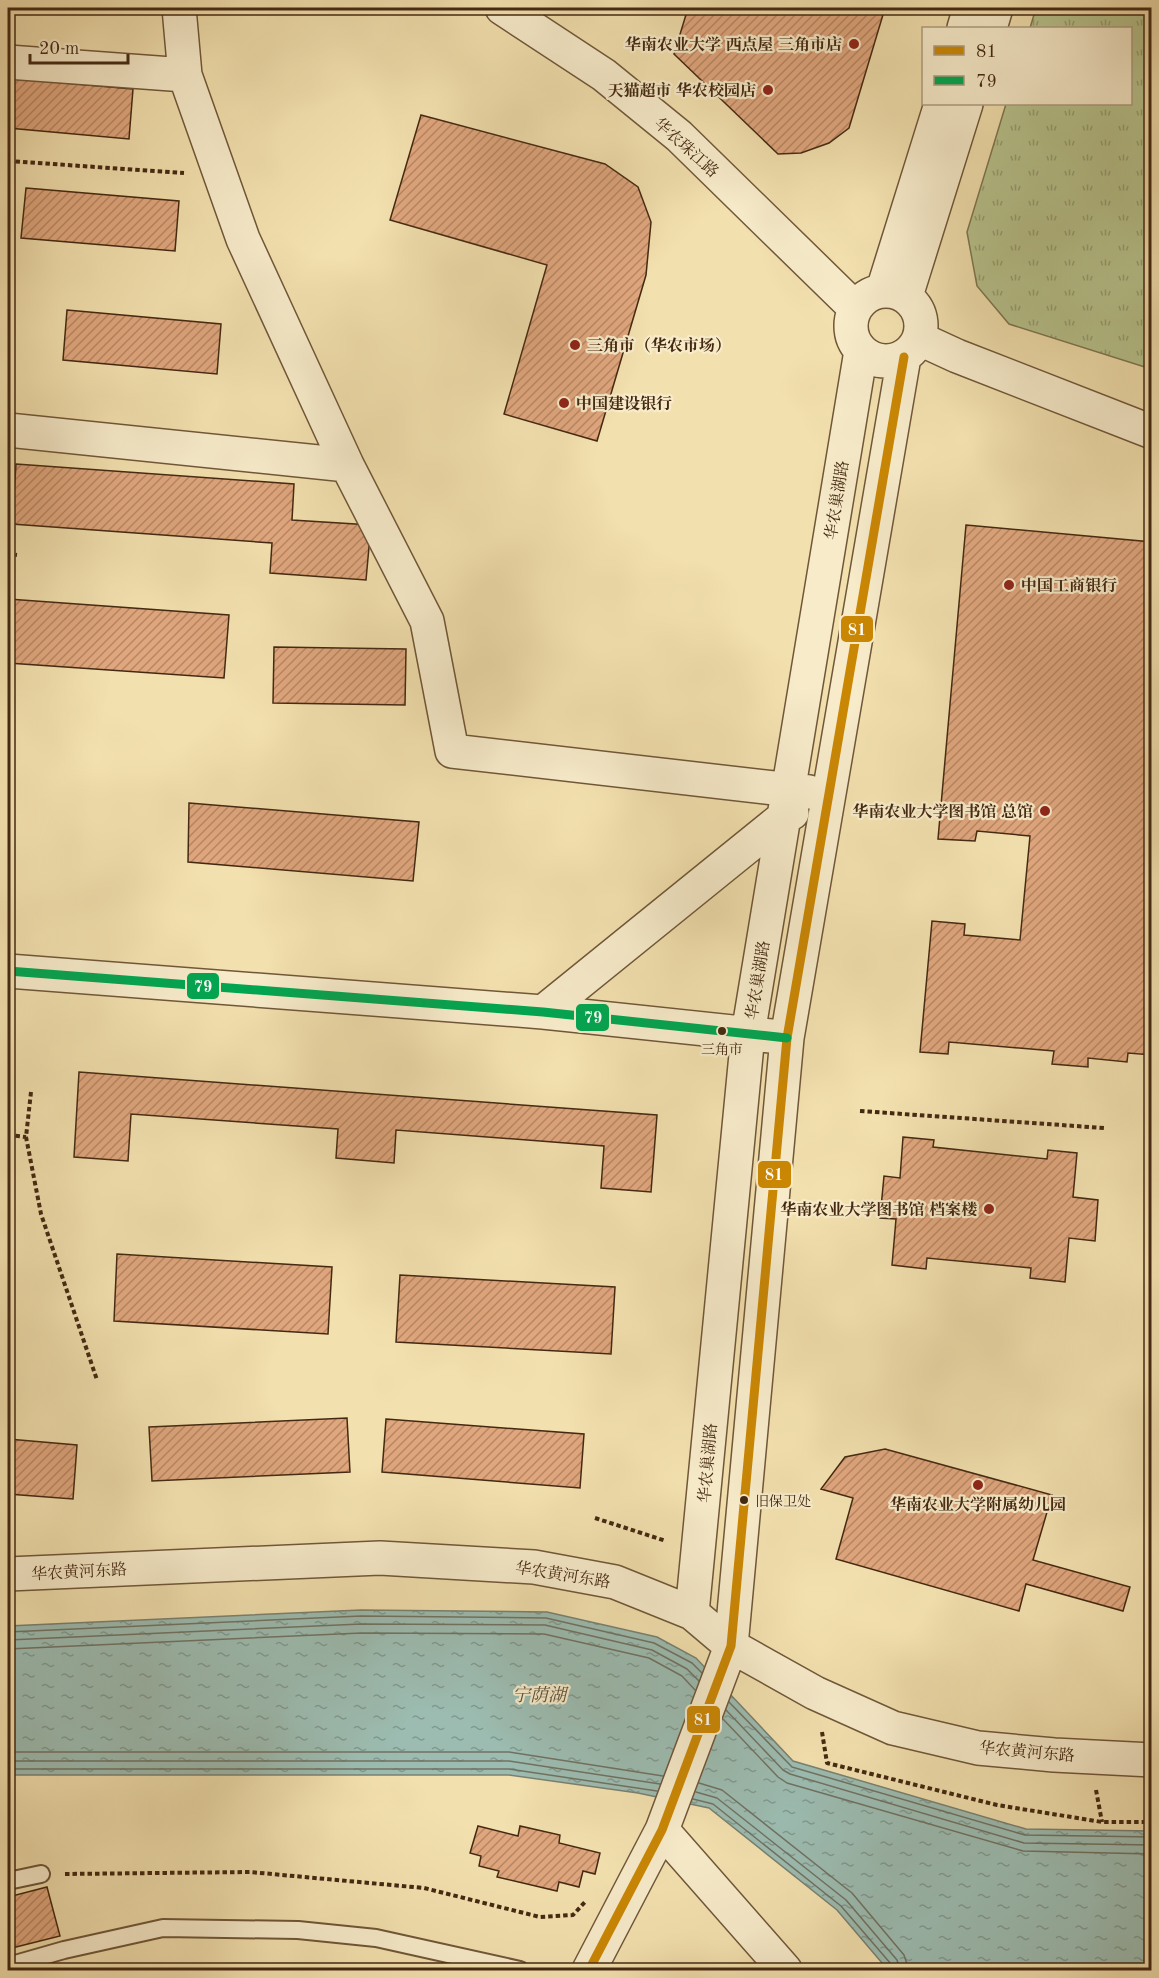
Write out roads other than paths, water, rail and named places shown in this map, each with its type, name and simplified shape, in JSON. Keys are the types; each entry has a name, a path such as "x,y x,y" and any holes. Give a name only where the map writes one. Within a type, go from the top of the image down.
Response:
{"street":[{"path":"178,8 185,75 243,239 347,465 427,621 452,751 786,803 829,793"},
{"name":"华农珠江路","path":"502,8 604,75 679,136 855,308"},
{"path":"964,27 970,8"},
{"path":"990,27 996,8"},
{"path":"8,62 185,75"},
{"path":"895,293 941,105"},
{"path":"895,293 966,105"},
{"path":"588,1971 662,1830 731,1646 787,1038 829,793 912,348 922,327 915,304 895,293 872,293 862,299 855,308 851,320 854,342 870,357 882,361 894,361 912,348 957,356 1152,432"},
{"name":"华农巢湖路","path":"692,1613 748,1034 861,351"},
{"path":"8,430 347,465"},
{"path":"543,1012 786,803"},
{"path":"8,971 543,1012 787,1038"},
{"name":"华农黄河东路","path":"8,1574 392,1558 534,1567 615,1582 692,1613 731,1646 815,1693 892,1728 978,1748 1152,1760"},
{"path":"662,1830 785,1971"}],"lane":[{"path":"8,1881 40,1874"},
{"path":"8,1966 64,1950 163,1928 298,1930 376,1938 520,1971"}],"water":[{"name":"宁荫湖","path":"361,1610 547,1612 657,1637 696,1658 793,1761 1026,1829 1151,1831 1151,1970 888,1970 837,1910 709,1808 638,1793 509,1775 8,1775 8,1626"}],"place":[{"name":"华南农业大学 西点屋 三角市店","path":"854,44"},
{"name":"天猫超市 华农校园店","path":"768,90"},
{"name":"三角市（华农市场）","path":"575,345"},
{"name":"中国建设银行","path":"564,403"},
{"name":"中国工商银行","path":"1009,585"},
{"name":"华南农业大学图书馆 总馆","path":"1045,811"},
{"name":"三角市","path":"722,1031"},
{"name":"华南农业大学图书馆 档案楼","path":"989,1209"},
{"name":"华南农业大学附属幼儿园","path":"978,1485"},
{"name":"旧保卫处","path":"744,1500"}]}
